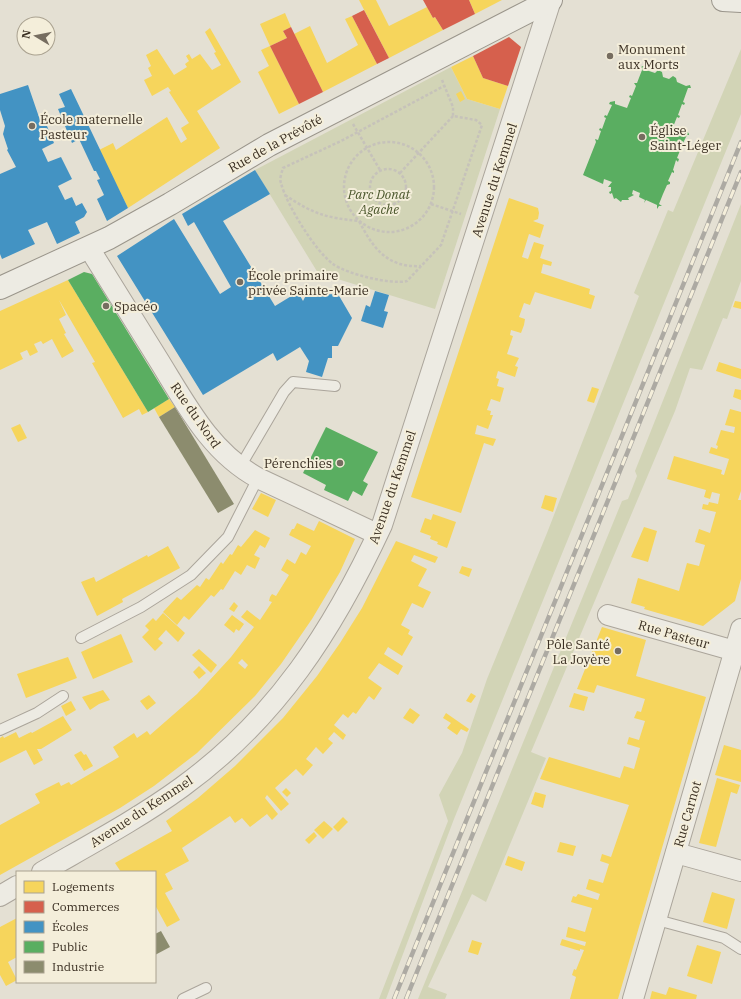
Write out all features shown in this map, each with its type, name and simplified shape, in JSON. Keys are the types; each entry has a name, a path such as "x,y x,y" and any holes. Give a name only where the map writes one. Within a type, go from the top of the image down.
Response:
{"street":[{"name":"Rue de la Prévôté","path":"0,288 89,248 139,223 264,148 432,60 551,0"},
{"name":"Avenue du Kemmel","path":"44,871 162,801 203,770 237,740 281,694 319,641 343,603 377,534 481,220 551,0"},
{"path":"723,0 741,1"},
{"name":"Rue du Nord","path":"89,248 194,417 214,443 240,467 258,478 377,534"},
{"name":"Rue Pasteur","path":"608,615 738,651"},
{"name":"Rue Carnot","path":"633,999 738,651 741,629"},
{"path":"676,853 741,871"},
{"path":"0,896 16,887"}],"lane":[{"path":"240,467 284,392 293,382 335,386"},
{"path":"81,638 141,607 191,576 228,537 258,478"},
{"path":"0,730 37,713 63,696"},
{"path":"657,920 724,938 741,949"},
{"path":"183,999 206,988"}],"path":[{"path":"400,173 453,116 453,107 432,60"},
{"path":"444,86 283,168 280,181 291,209 322,253 334,265 384,282 400,283 407,281 442,245 482,125 476,120 453,116"},
{"path":"343,106 380,170"},
{"path":"389,142 405,144 419,153 428,164 434,179 434,194 431,204 419,222 406,230 392,233 379,232 366,226 348,206 344,193 345,179 350,164 360,152 367,148 389,142"},
{"path":"392,168 400,173 405,180 406,192 399,202 388,205 376,201 370,190 372,178 380,170 392,168"},
{"path":"285,195 303,207 321,216 360,221"},
{"path":"431,204 481,220"},
{"path":"360,221 369,240 385,258 409,267 421,266"}],"green space":[{"path":"741,49 741,114 454,819 386,999 379,999 448,821 439,795 462,753 487,679 547,533 639,296 634,293 668,210 673,212"},
{"name":"Parc Donat Agache","path":"451,67 467,99 500,109 435,309 318,273 255,170"},
{"path":"741,204 741,281 727,319 723,318 702,370 690,368 675,411 531,752 546,758 486,902 472,894 428,987 447,994 445,999 418,999 622,501 628,499 637,476 635,471"}],"building: Logements":[{"path":"359,0 376,0 389,26 427,7 433,18 435,17 443,30 389,58"},
{"path":"469,0 502,0 475,14"},
{"path":"285,13 291,27 283,31 287,38 270,46 260,24"},
{"path":"352,16 377,64 323,92 294,34 310,26 327,63 358,45 345,19"},
{"path":"210,28 241,82 197,111 220,148 128,208 99,150 113,143 116,150 167,117 181,143 187,139 181,128 189,123 169,92 171,91 168,87 152,96 144,80 152,76 148,68 151,66 146,55 157,49 174,75 187,67 185,64 189,61 186,56 189,54 192,59 200,54 212,70 221,65 205,32"},
{"path":"270,46 299,104 279,114 258,72 269,66 261,50"},
{"path":"473,56 483,78 508,86 500,109 467,99 451,67"},
{"path":"461,91 465,99 460,102 456,94"},
{"path":"509,198 538,208 538,219 533,221 544,225 540,238 529,234 522,257 528,259 534,242 544,245 540,258 552,262 551,266 543,264 541,273 590,289 589,294 595,296 591,309 535,292 530,305 524,303 519,317 525,319 524,325 521,333 511,330 510,335 513,336 507,354 519,358 515,366 518,367 515,377 498,371 496,378 499,379 497,386 504,388 500,402 491,399 487,410 491,411 490,415 493,415 488,429 477,425 475,434 496,439 493,446 484,443 461,513 411,497"},
{"path":"68,280 148,412 142,415 139,409 123,418 92,363 95,362 59,300 66,315 59,319 66,333 64,334 74,351 62,358 52,339 43,344 41,341 34,344 38,352 30,356 27,350 20,353 23,359 0,370 0,311"},
{"path":"735,301 741,302 741,309 733,307"},
{"path":"719,362 741,369 741,379 716,371"},
{"path":"592,387 599,389 594,403 587,401"},
{"path":"735,389 741,390 741,400 733,397"},
{"path":"169,399 175,407 159,417 154,408"},
{"path":"730,409 741,412 741,491 738,500 741,500 741,579 735,601 703,626 644,609 645,607 631,603 638,578 679,591 687,563 699,566 705,545 695,542 699,529 710,533 716,512 702,509 703,504 708,505 709,502 718,504 720,494 712,492 710,499 704,497 706,490 667,479 674,456 722,470 721,474 724,475 729,459 709,453 711,447 717,449 718,446 716,445 721,430 734,433 735,427 725,425"},
{"path":"20,424 27,438 18,442 11,428"},
{"path":"261,493 276,500 268,517 252,509"},
{"path":"545,495 557,498 553,512 541,508"},
{"path":"433,514 456,522 447,548 430,539 431,536 420,532 425,518 431,520"},
{"path":"319,521 355,539 340,572 312,619 281,664 255,696 197,753 154,786 120,808 0,875 0,825 40,803 35,794 59,782 61,786 69,782 71,785 119,757 113,747 134,733 137,738 147,731 150,735 197,694 231,657 254,627 241,617 247,610 260,620 272,602 269,601 270,597 272,594 276,596 289,575 281,570 287,559 295,564 301,552 306,555 311,546 289,535 292,529 294,529 297,523 314,531","holes":["242,659 248,665 245,669 238,663"]},
{"path":"644,527 657,531 648,562 631,557"},
{"path":"255,530 270,538 265,548 260,545 254,555 260,558 255,569 247,565 241,575 235,571 223,590 221,589 214,597 211,595 189,620 184,616 177,625 163,612 177,597 181,600 197,585 200,587 206,578 209,580 221,562 223,564 230,554 232,555 238,545 241,547"},
{"path":"396,541 438,557 435,563 414,555 411,561 427,569 418,586 431,592 423,608 412,603 401,625 410,630 408,634 413,637 402,656 388,647 384,654 403,666 398,675 379,663 368,678 382,688 374,700 369,696 356,714 353,712 348,718 343,714 334,725 346,735 343,740 334,732 328,739 333,743 323,754 316,747 306,759 313,765 303,776 296,769 275,788 289,804 281,811 267,795 265,798 278,814 272,820 267,814 250,827 242,818 235,823 230,816 182,848 189,861 165,874 173,889 165,893 180,920 167,927 156,907 156,871 120,871 115,863 172,831 166,821 198,798 235,766 283,718 317,676 362,608"},
{"path":"168,546 180,568 122,599 123,602 97,616 81,582 94,577 96,582 147,555 148,557"},
{"path":"462,566 472,569 469,577 459,573"},
{"path":"234,602 238,606 234,612 229,609"},
{"path":"163,613 185,633 178,642 166,630 158,639 163,643 155,651 142,637 149,630 145,626 153,618 156,621"},
{"path":"232,615 244,624 239,631 236,629 234,633 224,625"},
{"path":"602,627 646,640 636,676 706,697 618,999 570,999 576,977 572,975 574,969 576,970 584,950 580,949 580,951 560,945 562,939 585,946 586,942 566,937 568,927 585,932 592,908 571,902 573,896 576,897 578,894 598,900 600,894 586,889 589,879 603,883 609,864 600,861 602,854 611,857 629,805 540,779 549,757 620,778 624,766 634,769 640,748 627,744 629,737 639,740 645,721 634,718 637,711 641,712 645,699 597,685 594,693 577,689"},
{"path":"121,634 133,662 93,679 81,652"},
{"path":"199,649 217,665 211,673 192,655"},
{"path":"68,657 77,678 26,698 17,674"},
{"path":"199,666 206,673 199,679 193,672"},
{"path":"103,690 110,700 99,704 90,710 82,697"},
{"path":"471,693 476,696 471,703 466,701"},
{"path":"574,693 588,697 584,711 569,707"},
{"path":"149,695 156,703 147,710 140,701"},
{"path":"71,701 76,710 66,716 61,706"},
{"path":"410,708 420,715 413,724 403,718"},
{"path":"446,713 469,729 467,732 461,729 457,735 447,728 451,723 443,718"},
{"path":"63,716 72,730 41,749 37,749 43,760 34,765 26,750 0,763 0,738 3,736 4,738 16,732 19,738 31,732 32,733"},
{"path":"724,745 741,750 741,782 715,775"},
{"path":"81,751 84,755 86,754 93,766 84,771 74,755"},
{"path":"717,778 740,785 737,794 731,792 716,847 699,843"},
{"path":"286,788 291,793 287,797 282,792"},
{"path":"535,792 546,795 543,808 531,804"},
{"path":"343,817 348,822 338,832 333,827"},
{"path":"324,821 333,829 323,839 314,830"},
{"path":"314,832 317,836 309,844 305,840"},
{"path":"560,842 576,846 573,856 557,852"},
{"path":"508,856 525,862 522,871 505,865"},
{"path":"712,892 735,899 727,929 703,922"},
{"path":"16,919 16,958 8,962 16,981 6,986 0,975 0,927"},
{"path":"472,940 482,943 478,955 468,952"},
{"path":"697,945 721,952 712,984 687,976"},
{"path":"669,987 697,995 696,999 650,999 652,991 666,995"}],"building: Commerces":[{"path":"423,0 469,0 475,14 443,30 435,17 433,18"},
{"path":"364,10 389,58 377,64 352,16"},
{"path":"291,27 323,92 299,104 270,46 287,38 283,31"},
{"path":"509,37 521,47 508,86 483,78 473,56"}],"building: Écoles":[{"path":"28,85 41,123 47,126 54,143 42,149 48,162 61,157 72,179 58,186 65,200 72,197 76,206 82,203 87,212 84,217 75,222 80,233 57,244 47,222 28,230 35,244 2,259 0,254 0,174 16,167 7,150 8,149 3,134 5,126 0,110 0,94"},
{"path":"71,89 128,208 107,221 97,199 104,195 97,180 100,179 96,171 94,171 79,139 72,143 58,109 65,107 59,94"},
{"name":"École primaire privée Sainte-Marie","path":"255,170 270,194 223,221 275,306 298,292 303,301 306,295 338,294 352,318 338,346 332,346 332,358 328,358 322,377 306,372 309,361 300,347 277,361 273,353 203,395 117,256 174,219 220,294 231,287 194,222 188,226 182,214"},
{"path":"375,291 389,295 384,311 388,312 383,328 361,321 366,305 370,307"}],"building: Public":[{"name":"Église Saint-Léger","path":"641,67 646,67 646,70 655,73 658,70 662,72 663,77 669,79 673,76 676,78 677,82 686,86 690,85 691,88 688,88 683,102 685,103 684,105 682,104 678,115 680,116 679,118 677,117 673,127 685,132 686,129 689,135 687,135 682,145 684,146 681,148 677,158 679,159 678,162 676,160 673,170 674,173 672,172 668,181 670,184 667,185 659,204 662,206 659,206 657,209 657,205 646,200 644,203 645,200 639,197 640,193 633,190 632,194 634,195 628,198 629,200 622,200 621,202 616,198 614,199 612,193 610,194 609,192 611,191 611,187 608,187 612,182 604,179 603,184 583,175 596,142 595,139 598,140 601,131 599,130 600,128 602,129 606,118 604,117 605,115 607,116 612,105 609,104 610,102 615,101 615,104 627,108 631,98 629,97 630,95 632,96 636,86 634,83 637,83 642,70"},
{"path":"84,272 92,274 169,399 148,412 68,280"},
{"name":"Pérenchies","path":"326,427 378,452 363,481 368,484 362,496 353,491 348,501 324,490 326,485 303,473"}],"building: Industrie":[{"path":"175,407 234,504 218,513 159,417"},
{"path":"161,931 170,947 156,954 156,934"}],"railway":[{"path":"394,999 741,142"},
{"path":"406,999 741,172"}],"place":[{"name":"Monument aux Morts","path":"610,56"},
{"name":"École maternelle Pasteur","path":"32,126"},
{"name":"Église Saint-Léger","path":"642,137"},
{"name":"École primaire privée Sainte-Marie","path":"240,282"},
{"name":"Spacéo","path":"106,306"},
{"name":"Pérenchies","path":"340,463"},
{"name":"Pôle Santé La Joyère","path":"618,651"}]}
